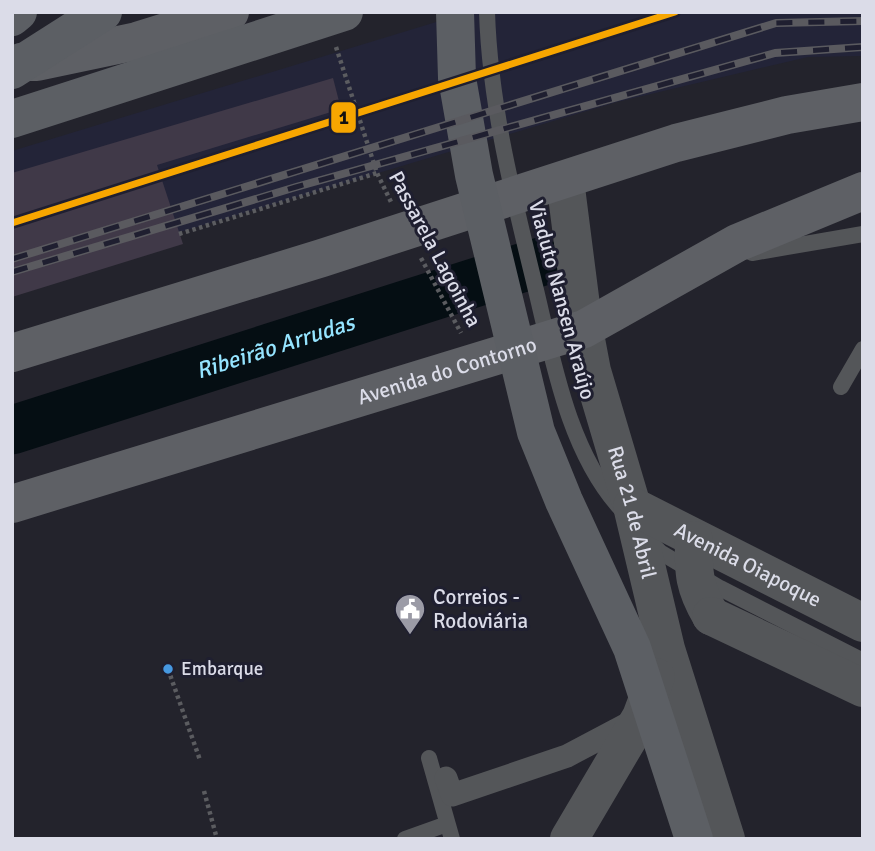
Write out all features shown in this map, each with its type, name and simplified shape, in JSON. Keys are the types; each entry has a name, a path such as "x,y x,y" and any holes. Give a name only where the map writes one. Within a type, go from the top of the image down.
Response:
{"highway":[{"path":"12,16 18,12"},
{"path":"12,70 103,12"},
{"path":"455,12 457,78 474,175 536,432 564,501 632,648 694,839"},
{"path":"12,119 338,25"}],"main road":[{"path":"12,62 37,62 137,40 230,12"},
{"path":"12,353 676,143 787,115 863,102"},
{"name":"Avenida do Contorno","path":"12,503 584,329 737,243 856,219"}],"street":[{"name":"Rua 21 de Abril","path":"565,180 592,371 632,506 666,649 726,839"},
{"name":"Avenida Oiapoque","path":"632,506 694,540 860,614"},
{"path":"694,540 693,571 697,592 711,616 863,688"},
{"path":"569,839 642,717 666,649 711,616"},
{"path":"442,785 452,795 567,756 642,717"}],"lane":[{"name":"Viaduto Nansen Araújo","path":"487,12 489,71 506,165 560,387 583,447 611,498 660,552 720,588 863,661"},
{"path":"841,387 863,349"},
{"path":"405,839 449,832 442,785 429,758"}],"path":[{"name":"Passarela Lagoinha","path":"338,25 377,173 398,216"},
{"path":"180,234 377,173"},
{"name":"Passarela Lagoinha","path":"418,252 462,336"},
{"path":"168,669 200,760"},
{"path":"204,791 217,839"}],"shaded area":[{"path":"469,12 863,12 863,56 808,57 617,102 12,282 12,151"}],"building":[{"path":"333,78 341,109 157,165 183,244 12,297 12,173"}],"waterway":[{"name":"Ribeirão Arrudas","path":"12,430 540,262"}],"railway":[{"path":"12,259 776,23 863,21"},
{"path":"12,272 296,187 775,53 863,47"}],"transit line":[{"name":"1","path":"12,223 675,12"}],"place":[{"name":"Correios - Rodoviária","path":"410,636"},
{"name":"Embarque","path":"168,669"}]}
